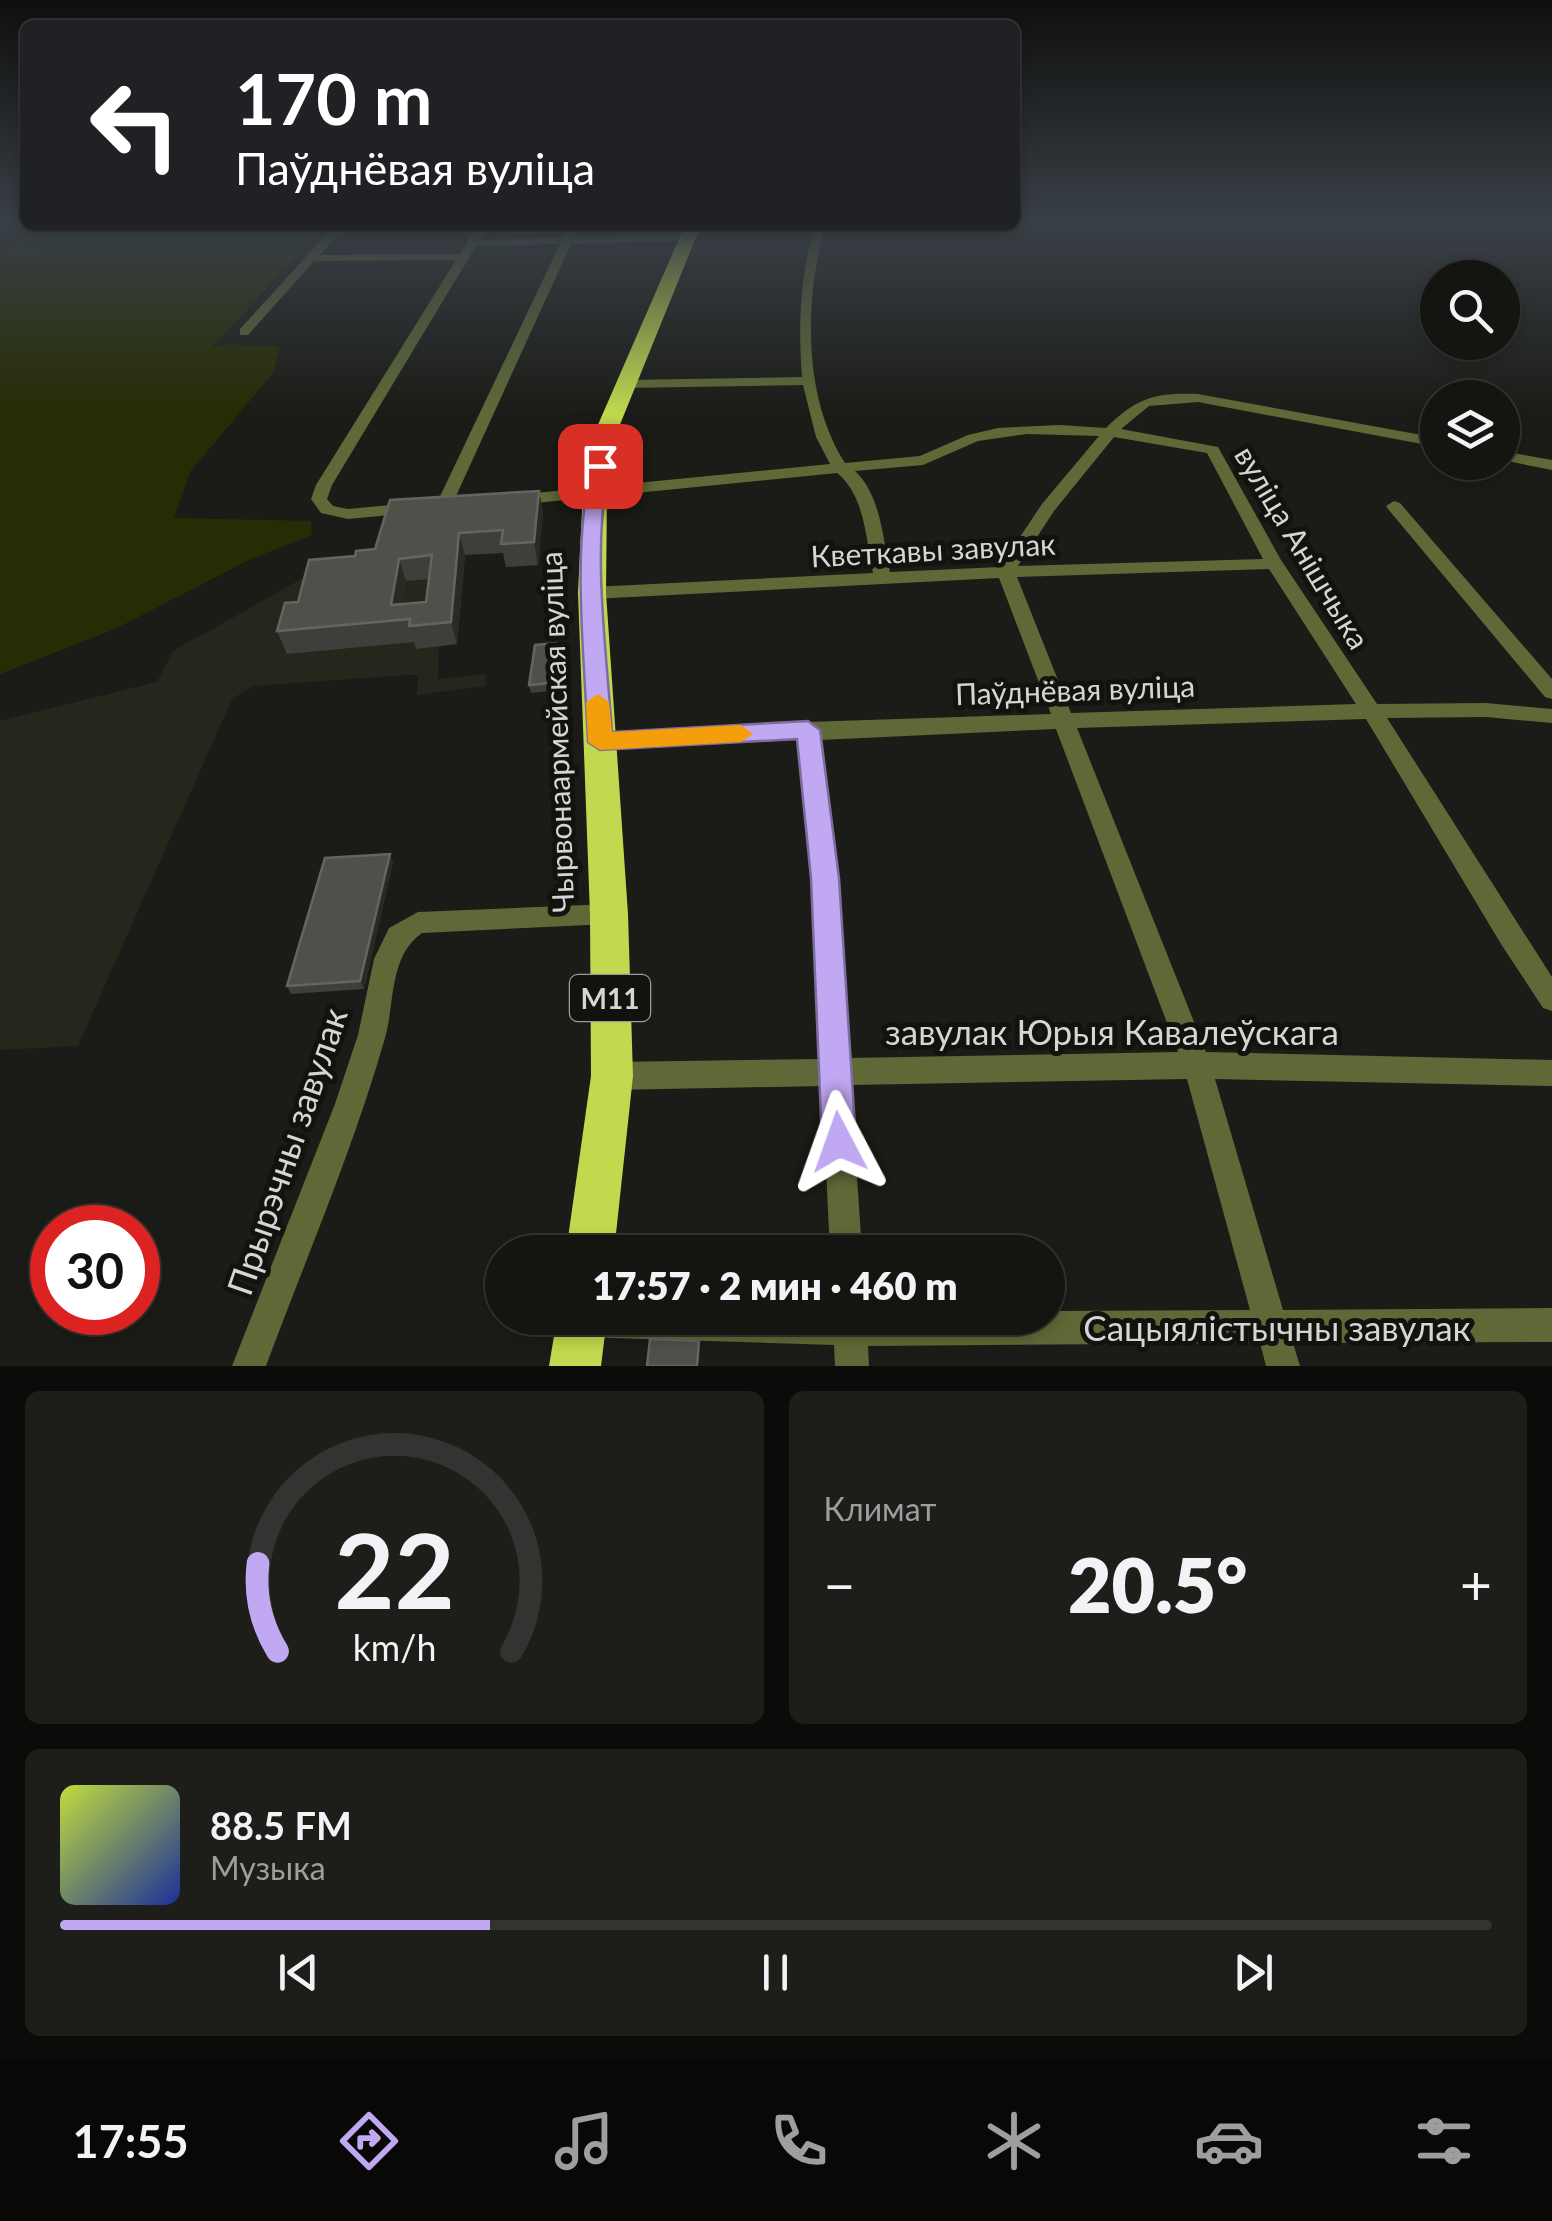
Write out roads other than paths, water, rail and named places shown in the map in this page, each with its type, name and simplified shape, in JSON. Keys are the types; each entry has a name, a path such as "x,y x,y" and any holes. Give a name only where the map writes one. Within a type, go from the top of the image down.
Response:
{"highway":[{"name":"Чырвонаармейская вуліца","path":"592,1235 612,1076 609,914 592,593 595,491 608,427 666,287"}],"street":[{"path":"244,332 286,287"},
{"path":"446,287 324,484 320,498 327,510 348,514 463,505"},
{"path":"443,506 545,287"},
{"path":"810,287 810,381 815,418 840,466 853,474 862,492 883,578"},
{"path":"624,384 810,381"},
{"path":"1282,1366 1197,1065 1006,572 1105,434 1122,416 1164,397 1198,398 1420,440"},
{"name":"вуліца Анішчыка","path":"502,502 924,460 975,437 1019,431 1105,434 1212,450 1244,514 1462,852 1509,939 1552,999"},
{"path":"1520,458 1552,464"},
{"path":"1394,506 1552,692"},
{"name":"Кветкавы завулак","path":"592,593 1006,572 1277,564"},
{"name":"Паўднёвая вуліца","path":"600,742 1064,718 1370,710 1486,710 1552,716"},
{"path":"808,730 825,878 845,1235"},
{"name":"Прырэчны завулак","path":"249,1366 350,1104 372,1035 387,960 398,936 418,923 609,914"},
{"name":"завулак Юрыя Кавалеўскага","path":"612,1076 1197,1065 1552,1073"},
{"name":"Сацыялістычны завулак","path":"1065,1325 1552,1326"},
{"path":"851,1335 852,1366"}]}
